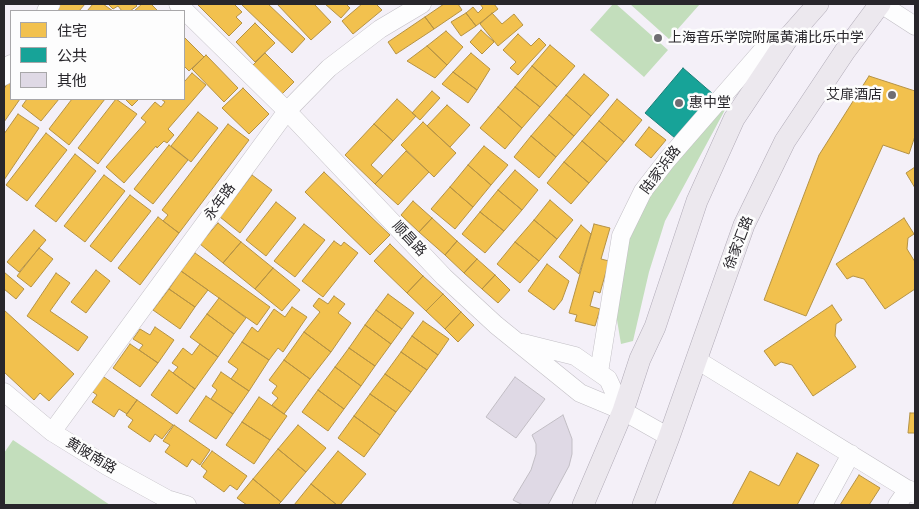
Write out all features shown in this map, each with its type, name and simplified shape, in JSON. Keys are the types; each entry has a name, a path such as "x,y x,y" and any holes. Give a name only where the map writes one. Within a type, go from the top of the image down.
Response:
{"main road":[{"path":"583,505 623,411 640,359 655,327 697,201 734,119 788,38 818,4"},
{"name":"徐家汇路","path":"643,505 697,360 744,225 785,141 845,51 881,4"}],"street":[{"name":"永年路","path":"52,432 287,111 329,68 380,29 422,4"},
{"path":"881,4 915,26"},
{"name":"顺昌路","path":"185,11 287,111 444,277 496,324 580,393 623,411 669,437"},
{"name":"陆家浜路","path":"599,372 621,236 643,191 667,160 761,52 788,38"},
{"path":"518,342 575,356 608,378 623,411"},
{"path":"697,360 911,492 897,505"},
{"name":"黄陂南路","path":"4,392 52,432 165,502 187,505"},
{"path":"822,505 851,454"}],"green space":[{"path":"613,4 616,4 668,50 644,77 590,30"},
{"path":"630,4 700,4 669,39"},
{"path":"727,99 726,108 665,221 649,272 633,341 621,344 616,314 627,241 648,194"},
{"path":"13,440 110,505 4,505 4,453"}],"building: 住宅":[{"path":"56,4 85,4 80,10 52,10"},
{"path":"93,4 103,4 112,10 88,10"},
{"path":"108,4 135,4 137,6 131,10 121,10 118,6 113,9"},
{"path":"142,4 151,4 157,10 135,10"},
{"path":"197,4 234,4 242,12 236,17 242,23 229,36"},
{"path":"241,4 268,4 305,39 292,53"},
{"path":"277,4 314,4 331,22 311,40"},
{"path":"325,4 346,4 350,8 341,18"},
{"path":"362,4 376,4 382,10 353,34 342,21"},
{"path":"444,4 458,4 462,10 434,29 425,17"},
{"path":"480,4 494,4 498,9 476,26 466,13 473,7 478,13 483,8"},
{"path":"466,13 476,26 461,36 451,22"},
{"path":"492,13 502,24 514,14 523,25 498,46 480,24"},
{"path":"425,17 434,29 396,54 388,42"},
{"path":"255,23 275,43 255,62 236,42"},
{"path":"481,30 494,42 482,54 470,42"},
{"path":"446,31 463,47 447,65 427,46"},
{"path":"518,34 531,46 539,38 546,45 518,75 510,68 516,62 503,50"},
{"path":"185,38 204,57 189,71 185,67"},
{"path":"550,45 575,66 557,87 532,66"},
{"path":"427,46 447,65 435,78 407,61"},
{"path":"265,53 294,82 281,95 252,66"},
{"path":"471,53 490,69 477,90 453,72"},
{"path":"206,55 238,88 224,102 192,69"},
{"path":"532,66 557,87 540,107 515,87"},
{"path":"453,72 477,90 468,103 442,84"},
{"path":"192,73 206,85 168,129 174,135 167,143 164,141 157,148 156,146 124,183 106,167 146,122 141,118 155,102 161,107 165,102 162,100 185,100 185,81"},
{"path":"584,74 609,95 591,116 566,95"},
{"path":"869,76 915,91 915,136 909,154 883,145 806,316 764,300 819,155"},
{"path":"10,79 10,100 19,100 4,122 4,89"},
{"path":"515,87 540,107 522,128 498,107"},
{"path":"243,88 269,114 249,134 222,108"},
{"path":"432,91 440,98 420,120 412,113"},
{"path":"566,95 591,116 574,136 549,115"},
{"path":"397,99 416,116 393,141 374,124"},
{"path":"617,99 642,120 624,142 599,121"},
{"path":"26,100 58,100 41,121 22,106"},
{"path":"71,100 104,100 69,145 49,129"},
{"path":"115,100 137,114 98,164 78,148"},
{"path":"126,100 138,100 132,106"},
{"path":"447,105 470,125 450,147 427,126"},
{"path":"498,107 522,128 505,149 480,128"},
{"path":"198,112 218,128 191,162 171,146"},
{"path":"18,114 39,128 4,180 4,134"},
{"path":"549,115 574,136 556,157 531,136"},
{"path":"599,121 624,142 607,162 582,141"},
{"path":"423,122 456,153 434,177 401,145"},
{"path":"228,124 249,140 179,233 163,221 168,215 162,210"},
{"path":"374,124 393,141 371,165 383,176 375,184 345,155"},
{"path":"649,127 666,140 651,158 635,145"},
{"path":"46,133 67,150 27,201 6,185"},
{"path":"531,136 556,157 539,178 514,157"},
{"path":"582,141 607,162 589,183 564,162"},
{"path":"169,145 188,160 153,204 134,189"},
{"path":"484,146 508,165 491,185 468,165"},
{"path":"406,151 429,172 398,205 375,184"},
{"path":"75,154 96,171 56,222 35,206"},
{"path":"564,162 589,183 571,204 547,183"},
{"path":"468,165 491,185 473,207 450,187"},
{"path":"915,167 915,188 906,173"},
{"path":"515,170 538,190 522,210 498,190"},
{"path":"324,172 390,235 370,255 305,192"},
{"path":"104,175 125,191 85,242 64,226"},
{"path":"252,175 272,190 240,233 220,217"},
{"path":"450,187 473,207 455,229 431,209"},
{"path":"498,190 522,210 504,231 480,212"},
{"path":"130,195 151,211 111,262 90,246"},
{"path":"550,200 573,220 557,239 534,220"},
{"path":"413,201 432,218 419,232 401,215"},
{"path":"276,202 296,218 266,256 246,240"},
{"path":"480,212 504,231 485,253 462,234"},
{"path":"158,217 179,233 140,285 118,268"},
{"path":"432,218 457,241 445,255 419,232"},
{"path":"904,218 914,234 908,238 907,249 915,262 915,289 885,309 864,279 853,276 847,279 836,264"},
{"path":"534,220 557,239 539,261 515,242"},
{"path":"218,223 241,242 223,263 200,244"},
{"path":"304,224 325,240 295,277 274,261"},
{"path":"594,224 610,228 601,259 609,261 600,293 594,291 590,306 600,309 595,326 575,321 577,315 569,313"},
{"path":"581,225 591,234 579,274 559,257"},
{"path":"34,230 46,240 19,272 7,262"},
{"path":"334,241 341,246 344,242 358,253 323,297 302,281"},
{"path":"457,241 477,259 464,273 445,255"},
{"path":"241,242 273,268 255,289 223,263"},
{"path":"515,242 539,261 520,283 497,264"},
{"path":"390,244 423,276 407,293 374,261"},
{"path":"39,248 53,259 31,287 17,276"},
{"path":"195,253 270,307 257,325 181,271"},
{"path":"477,259 495,275 482,289 464,273"},
{"path":"547,264 569,281 562,300 554,310 528,291"},
{"path":"273,268 300,290 282,311 255,289"},
{"path":"96,270 110,281 86,313 71,302"},
{"path":"181,271 208,290 195,307 169,289"},
{"path":"4,272 24,289 16,299 4,289"},
{"path":"56,273 70,283 50,311 88,337 78,351 27,316"},
{"path":"495,275 510,290 498,303 482,289"},
{"path":"423,276 443,294 426,311 407,293"},
{"path":"169,289 195,307 180,329 153,310"},
{"path":"388,294 414,313 402,329 376,310"},
{"path":"443,294 461,312 445,329 426,311"},
{"path":"334,296 345,304 338,313 351,323 331,352 304,332 320,312 313,306 319,298 328,304"},
{"path":"219,298 246,318 234,334 207,314"},
{"path":"832,305 842,320 836,324 835,336 856,367 813,396 792,365 781,362 775,366 764,351"},
{"path":"292,307 307,317 283,352 278,348 269,360 242,342 252,327 258,332 274,309 285,317"},
{"path":"4,310 74,374 49,401 40,393 34,400 4,372"},
{"path":"376,310 402,329 391,344 365,325"},
{"path":"461,312 474,325 458,342 445,329"},
{"path":"207,314 234,334 218,357 190,337"},
{"path":"423,321 449,339 438,355 412,336"},
{"path":"365,325 391,344 375,366 349,348"},
{"path":"155,327 174,340 158,363 139,350 143,345 133,339 140,329 150,335"},
{"path":"304,332 331,352 310,379 284,360"},
{"path":"412,336 438,355 427,370 401,352"},
{"path":"242,342 269,360 249,391 231,379 238,369 228,362"},
{"path":"130,344 158,363 140,387 113,368"},
{"path":"200,344 218,357 195,389 173,373 178,367 172,363 183,348 192,355"},
{"path":"349,348 375,366 361,386 335,367"},
{"path":"401,352 427,370 411,392 385,374"},
{"path":"284,360 310,379 284,414 272,405 278,398 272,393 277,386 269,380"},
{"path":"335,367 361,386 344,409 318,390"},
{"path":"169,370 195,389 177,414 151,395"},
{"path":"221,372 249,391 233,414 211,399 217,390 212,386"},
{"path":"385,374 411,392 396,412 370,394"},
{"path":"101,375 137,400 127,414 119,409 114,417 92,402 97,395 90,390"},
{"path":"318,390 344,409 328,431 302,412"},
{"path":"370,394 396,412 380,435 354,416"},
{"path":"206,396 233,414 216,439 189,421"},
{"path":"259,397 287,416 270,440 242,422"},
{"path":"137,400 173,425 162,439 155,434 150,442 128,427 133,420 126,415"},
{"path":"910,413 915,413 915,433 908,433"},
{"path":"354,416 380,435 364,457 338,438"},
{"path":"242,422 270,440 254,464 226,445"},
{"path":"174,425 210,450 200,465 192,459 187,467 165,452 170,445 163,441"},
{"path":"298,425 326,448 306,472 278,449"},
{"path":"278,449 306,472 281,502 253,479"},
{"path":"212,451 247,476 237,490 230,485 224,492 203,477 207,471 201,466"},
{"path":"338,451 366,474 340,505 337,505 311,484"},
{"path":"797,453 819,465 797,505 732,505 750,471 779,486"},
{"path":"859,475 880,488 869,505 840,505"},
{"path":"253,479 281,502 278,505 247,505 237,498"},
{"path":"311,484 337,505 294,505"}],"building: 公共":[{"name":"惠中堂","path":"683,68 713,94 675,138 645,113"}],"building: 其他":[{"path":"515,377 545,399 516,438 486,417"},
{"path":"563,415 572,439 572,454 569,466 548,505 523,505 513,500 531,470 536,454 536,444 532,435"}],"place":[{"name":"上海音乐学院附属黄浦比乐中学","path":"658,38"},
{"name":"艾扉酒店","path":"892,95"},
{"name":"惠中堂","path":"679,103"}]}
